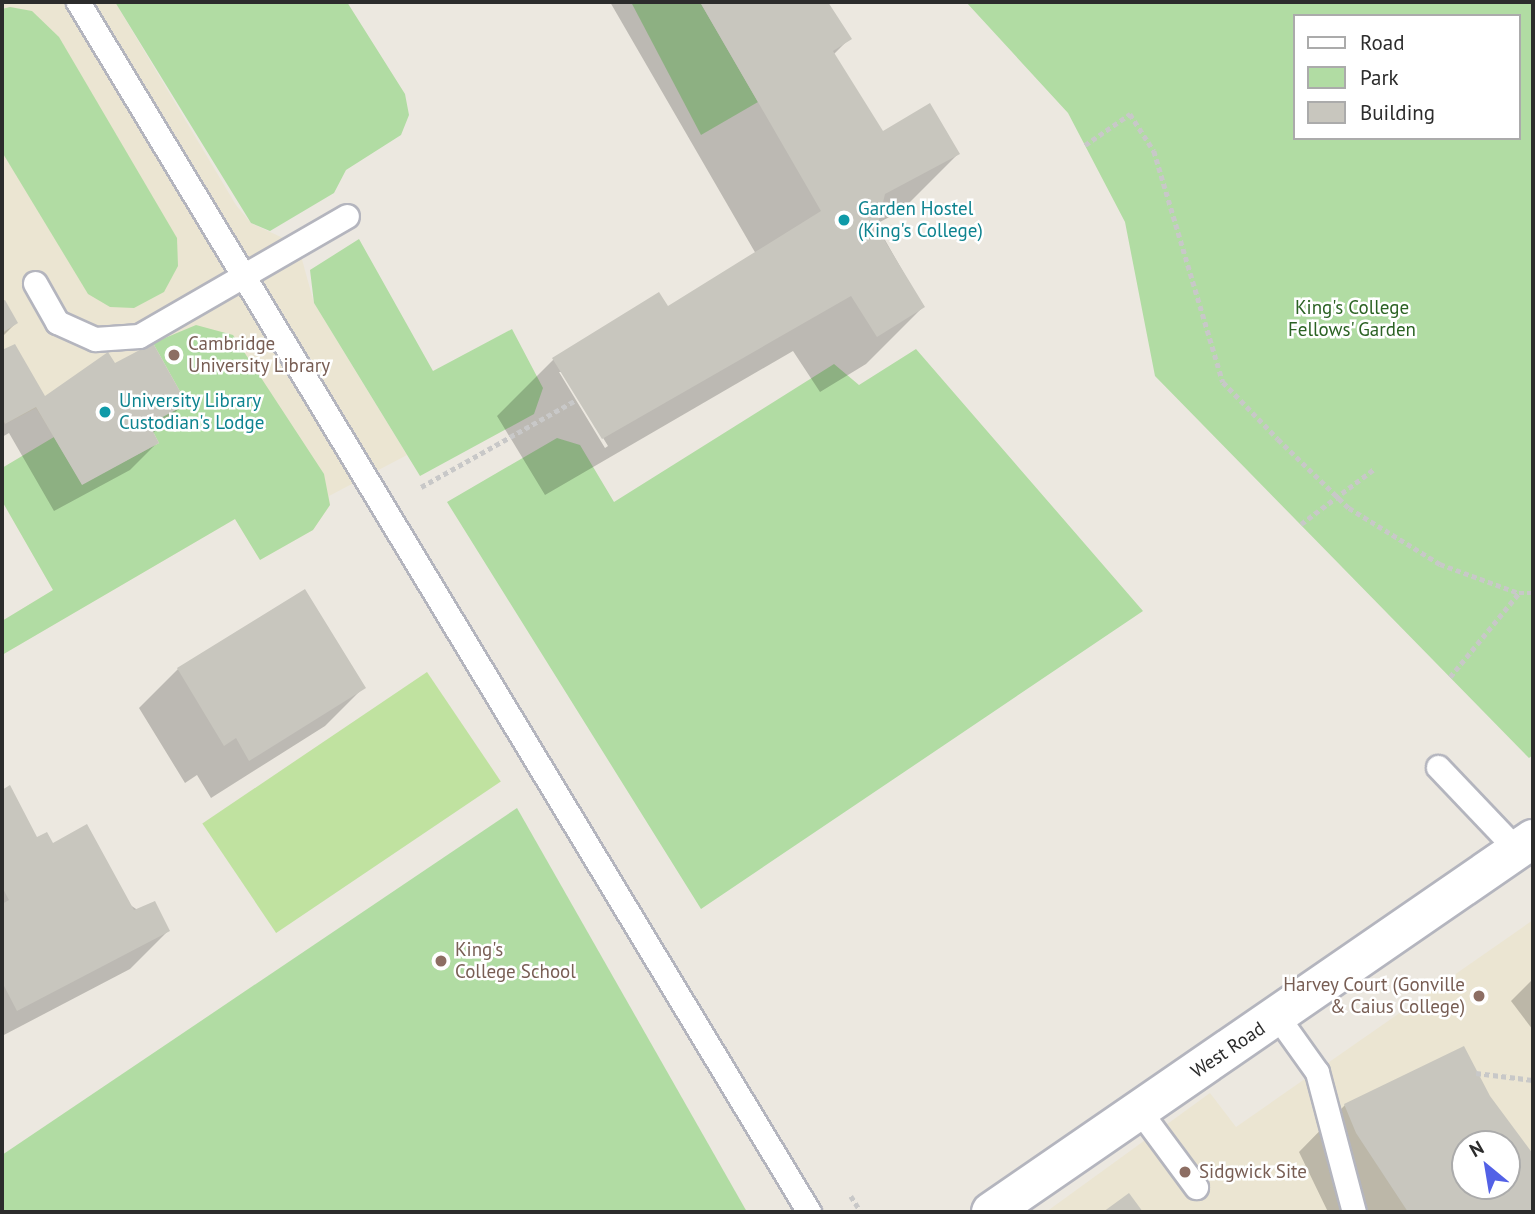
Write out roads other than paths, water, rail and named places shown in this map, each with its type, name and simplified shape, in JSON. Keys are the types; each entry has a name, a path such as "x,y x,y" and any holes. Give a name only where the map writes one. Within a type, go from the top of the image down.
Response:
{"street":[{"name":"West Road","path":"991,1212 1525,845"}],"lane":[{"path":"78,2 240,279 809,1212"},
{"path":"35,283 57,323 95,339 139,336 347,216"},
{"path":"1438,767 1525,845"},
{"path":"1277,1016 1317,1072 1354,1212"},
{"path":"1139,1110 1196,1188"}],"place":[{"name":"Garden Hostel (King's College)","path":"844,220"},
{"name":"Cambridge University Library","path":"174,355"},
{"name":"University Library Custodian's Lodge","path":"105,412"},
{"name":"King's College School","path":"441,961"},
{"name":"Harvey Court (Gonville & Caius College)","path":"1479,996"},
{"name":"Sidgwick Site","path":"1185,1172"}],"park label":[{"name":"King's College Fellows' Garden","path":"1352,319"}]}
